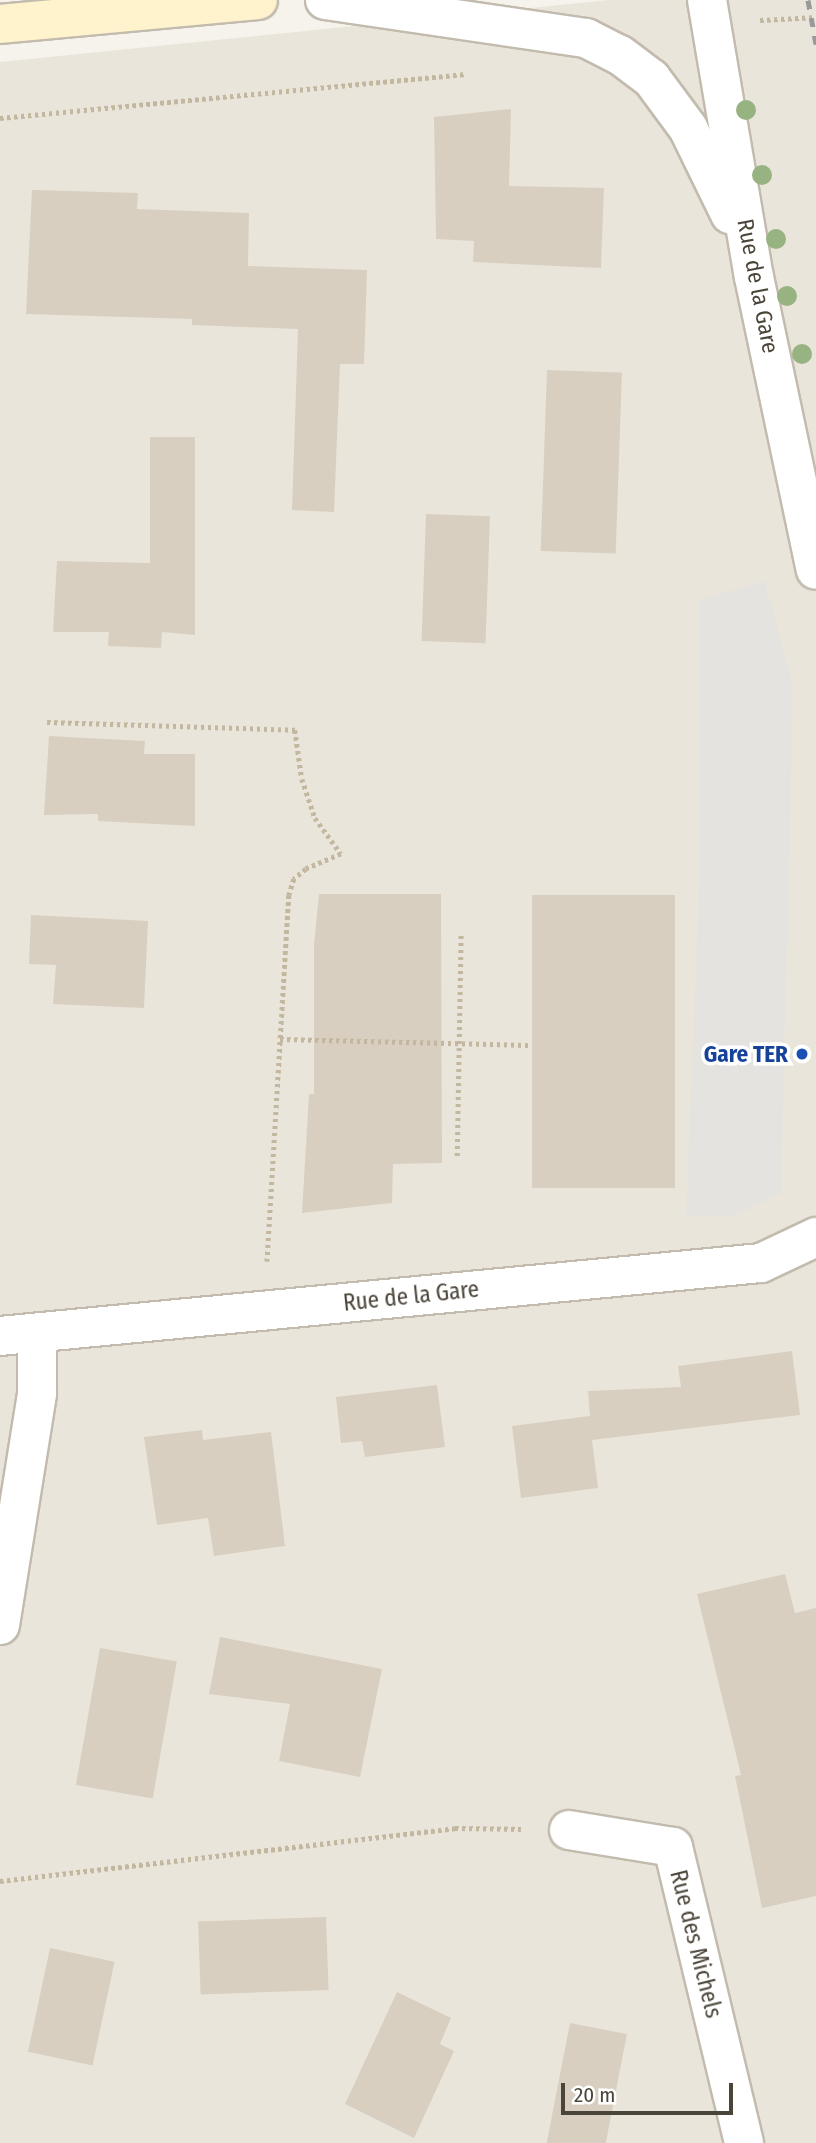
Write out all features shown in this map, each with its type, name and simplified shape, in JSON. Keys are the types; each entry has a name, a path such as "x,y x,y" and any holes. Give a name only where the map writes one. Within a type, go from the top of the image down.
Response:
{"street":[{"path":"0,24 258,0"},
{"path":"326,0 586,38 620,55 651,78 688,128 719,185 754,277"},
{"name":"Rue de la Gare","path":"709,11 754,277 816,570"},
{"name":"Rue de la Gare","path":"19,1335 761,1263 816,1237"},
{"path":"0,1625 37,1393 19,1335"},
{"name":"Rue des Michels","path":"569,1830 673,1847 744,2143"}],"path":[{"path":"709,11 816,18"},
{"path":"0,118 474,74"},
{"path":"47,722 295,730 302,779 315,818 341,854 306,869 294,879 289,895 264,1311"},
{"path":"457,1156 461,935"},
{"path":"280,1039 532,1045"},
{"path":"0,1881 455,1828 569,1830"}],"shaded area":[{"path":"609,0 816,0 816,2143 0,2143 0,62"},
{"path":"765,581 793,687 781,1193 732,1217 686,1216 700,865 700,600"}],"building":[{"path":"511,109 509,186 604,188 601,268 473,262 474,241 436,239 434,117"},
{"path":"32,190 138,193 137,209 249,213 248,266 367,270 364,364 340,364 334,512 292,510 298,329 192,325 192,319 26,314"},
{"path":"547,370 622,373 616,554 541,551"},
{"path":"150,437 195,437 195,635 162,632 161,648 108,646 109,632 53,632 57,561 150,563"},
{"path":"426,514 490,516 486,643 422,641"},
{"path":"49,736 145,741 144,754 195,754 195,826 98,821 98,814 44,815"},
{"path":"319,894 441,894 442,1163 393,1164 392,1203 302,1213 309,1094 314,1094 314,945"},
{"path":"532,895 675,895 675,1188 532,1188"},
{"path":"31,915 148,921 144,1008 53,1004 56,965 29,964"},
{"path":"792,1351 800,1415 592,1440 588,1391 681,1387 678,1366"},
{"path":"437,1385 445,1447 365,1457 362,1441 341,1443 336,1397"},
{"path":"590,1416 598,1488 521,1498 512,1426"},
{"path":"202,1430 203,1440 271,1432 285,1546 214,1556 208,1518 157,1525 144,1437"},
{"path":"785,1574 795,1613 816,1608 816,1896 762,1908 735,1776 741,1775 697,1594"},
{"path":"220,1637 382,1669 360,1777 279,1761 290,1704 209,1694"},
{"path":"100,1648 177,1662 153,1798 76,1785"},
{"path":"326,1917 329,1990 201,1994 198,1921"},
{"path":"50,1948 115,1962 93,2065 28,2052"},
{"path":"397,1992 451,2018 440,2044 454,2051 414,2138 345,2104"},
{"path":"570,2023 627,2034 606,2143 547,2143"}],"railway":[{"path":"808,0 816,44"}],"place":[{"name":"Gare TER","path":"802,1054"}]}
